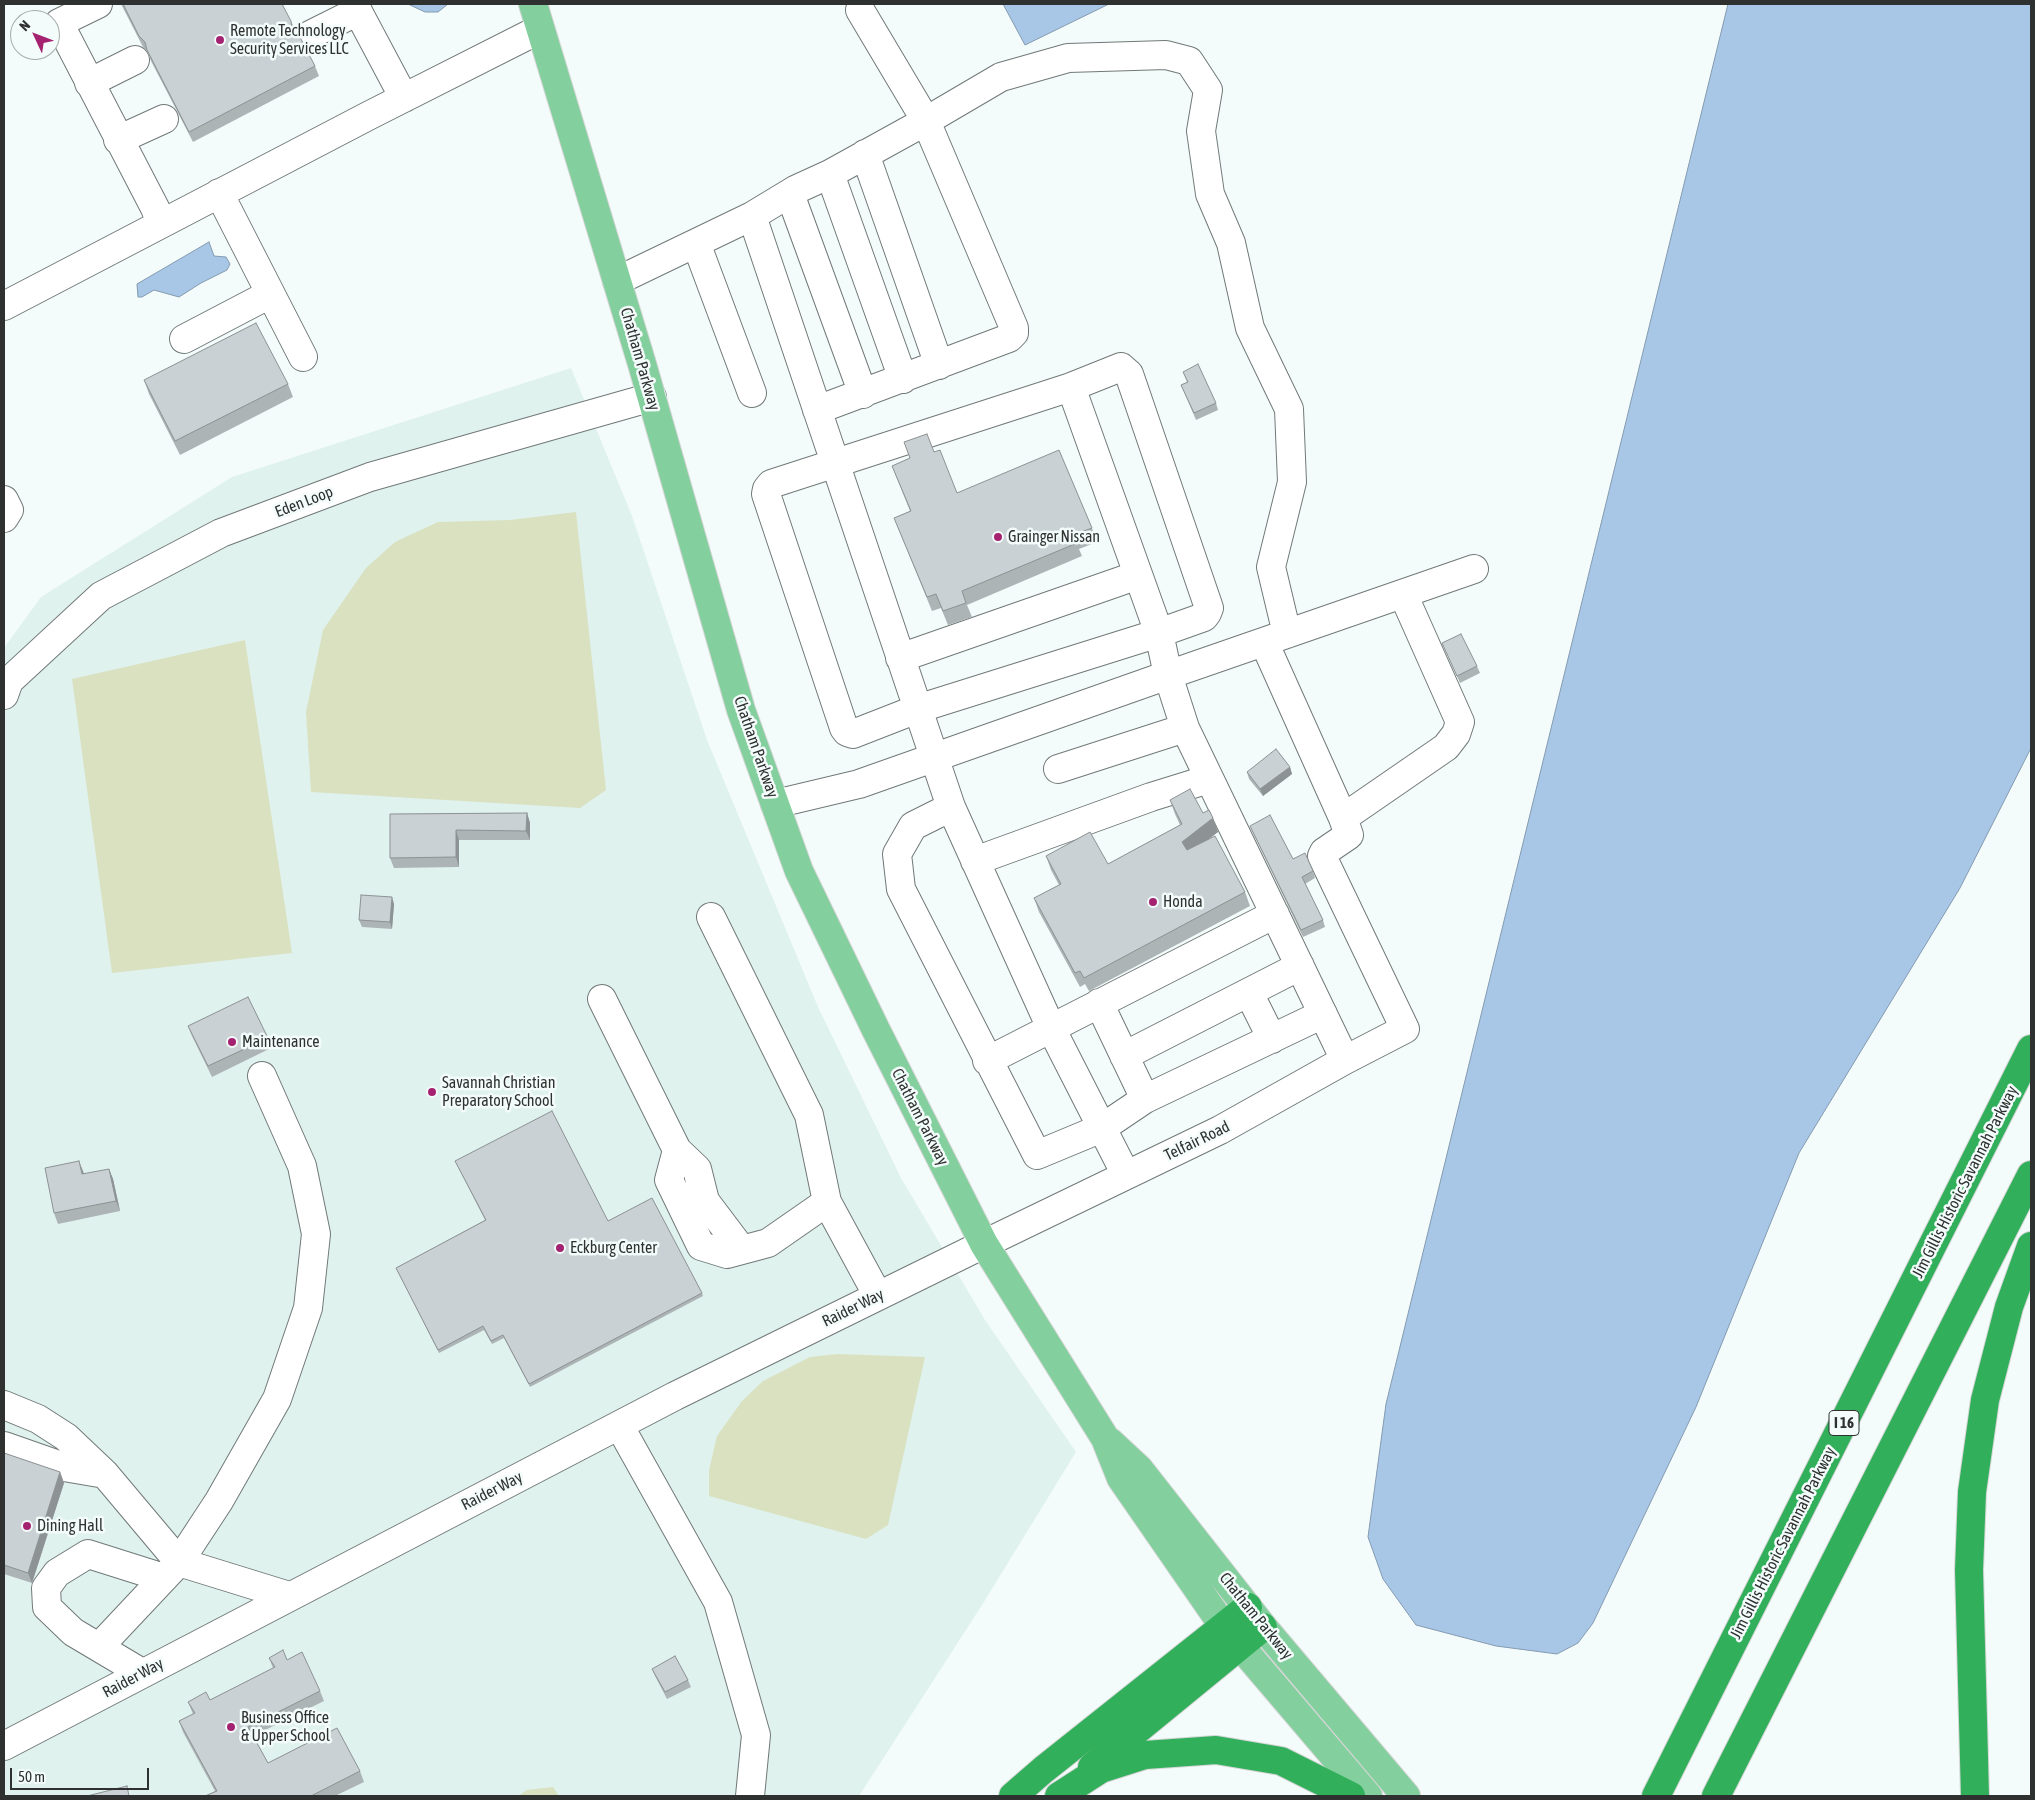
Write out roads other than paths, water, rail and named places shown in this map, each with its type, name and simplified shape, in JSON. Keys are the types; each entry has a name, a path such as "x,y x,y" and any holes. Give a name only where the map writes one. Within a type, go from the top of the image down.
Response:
{"highway":[{"name":"Jim Gillis Historic Savannah Parkway","path":"1656,1796 2031,1049"},
{"path":"1716,1796 2031,1175"},
{"path":"1975,1796 1969,1570 1972,1492 1985,1400 2009,1307 2031,1246"},
{"path":"1013,1796 1043,1770 1256,1617"},
{"path":"1057,1796 1232,1636"},
{"path":"1057,1796 1102,1769 1145,1755 1216,1750 1281,1761 1351,1796"}],"main road":[{"name":"Chatham Parkway","path":"532,4 652,397 741,710 799,871 880,1039 984,1244 1105,1438 1121,1478 1232,1636 1368,1796"},
{"name":"Chatham Parkway","path":"1105,1438 1139,1469 1256,1617 1406,1796"}],"street":[{"path":"98,4 59,23 158,216"},
{"path":"310,35 356,7 399,90"},
{"path":"817,410 1009,338 1014,333 1014,328 926,120 860,10"},
{"path":"4,306 158,216 399,90 540,29"},
{"path":"617,281 752,216 1001,78 1068,58 1166,55 1189,61 1208,90 1201,131 1210,194 1231,243 1250,328 1289,409 1292,482 1272,567 1275,638 1342,818 1446,747 1456,734 1460,722 1403,594"},
{"path":"89,82 134,60"},
{"path":"158,216 219,193 399,90"},
{"path":"118,140 164,119"},
{"path":"865,154 939,364"},
{"path":"830,174 903,378"},
{"path":"219,193 302,357"},
{"path":"790,194 863,394"},
{"path":"752,216 951,807 1052,1028 1126,1175"},
{"path":"696,243 752,392"},
{"path":"184,339 270,294"},
{"path":"1121,367 1129,374 1209,608 1204,617 1159,633 917,708 853,734 844,728 766,494 771,484 1070,387 1121,367"},
{"path":"1070,387 1159,633 1168,675 1185,728 1345,1060"},
{"name":"Eden Loop","path":"4,695 9,681 100,596 221,534 370,477 652,397"},
{"path":"4,500 9,510 4,518"},
{"path":"775,804 859,784 1474,569"},
{"path":"900,658 1138,575"},
{"path":"1058,769 1185,728"},
{"path":"975,861 1151,797 1209,779"},
{"path":"951,807 913,826 897,854 900,889 1037,1156 1102,1128 1145,1100 1323,1014"},
{"name":"Telfair Road","path":"984,1244 1220,1130 1345,1060 1405,1030 1322,856 1324,852 1349,835 1342,818"},
{"path":"987,1061 1275,914"},
{"path":"711,917 809,1115 828,1202 878,1296"},
{"path":"1124,1056 1300,966"},
{"path":"1248,993 1272,1039"},
{"path":"602,999 677,1150 669,1180 701,1246 727,1254 768,1243 828,1202"},
{"path":"1099,1003 1145,1100"},
{"path":"99,1647 171,1570 219,1501 277,1399 308,1308 316,1234 302,1166 262,1076"},
{"name":"Raider Way","path":"4,1746 619,1425 984,1244"},
{"path":"4,1405 38,1419 66,1437 105,1474 171,1570"},
{"path":"619,1425 718,1602 756,1735 750,1796"},
{"path":"4,1446 64,1467 105,1474"},
{"path":"142,1673 73,1632 47,1607 46,1588 57,1573 88,1554 289,1596"}],"water":[{"path":"408,4 448,4 438,12 425,12"},
{"path":"1003,4 1109,4 1025,45"},
{"path":"1728,4 2031,4 2031,748 1960,888 1799,1153 1696,1407 1593,1623 1578,1643 1557,1654 1496,1646 1416,1625 1383,1579 1368,1537 1386,1404"},
{"path":"209,242 214,256 226,257 230,264 227,270 179,297 154,290 142,297 138,297 137,284"}],"place":[{"name":"Remote Technology Security Services LLC","path":"220,40"},
{"name":"Grainger Nissan","path":"998,537"},
{"name":"Honda","path":"1153,902"},
{"name":"Maintenance","path":"232,1042"},
{"name":"Savannah Christian Preparatory School","path":"432,1092"},
{"name":"Eckburg Center","path":"560,1248"},
{"name":"Dining Hall","path":"27,1526"},
{"name":"Business Office & Upper School","path":"231,1727"}]}
